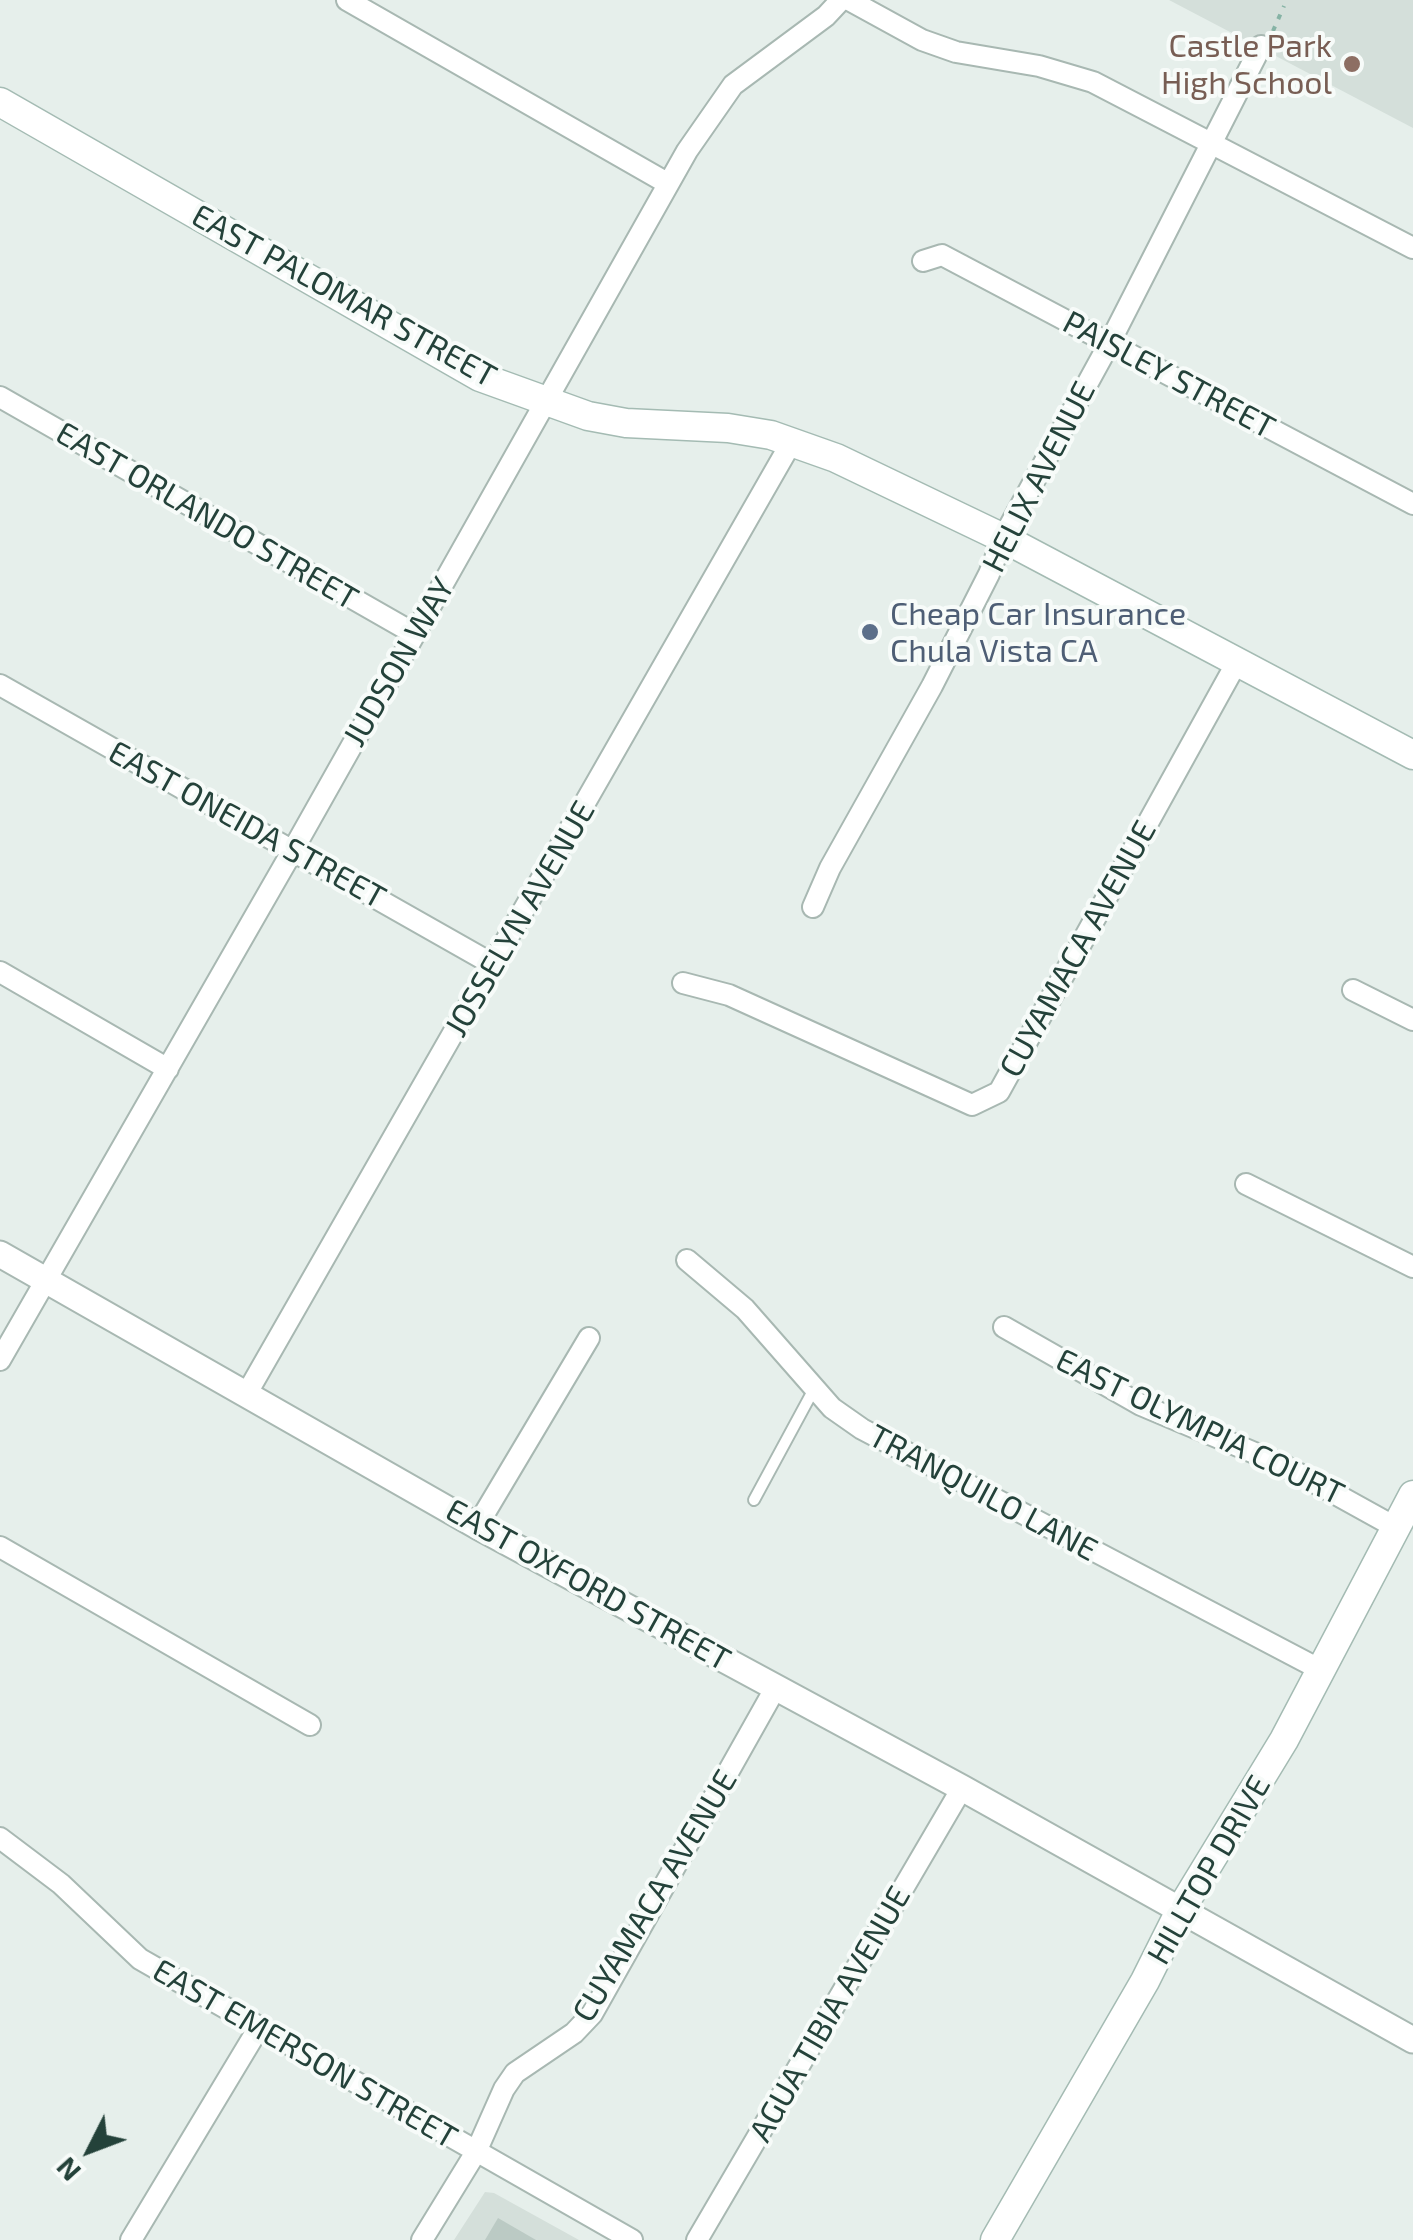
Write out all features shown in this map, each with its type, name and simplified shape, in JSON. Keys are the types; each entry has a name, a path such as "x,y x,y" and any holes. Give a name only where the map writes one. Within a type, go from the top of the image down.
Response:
{"main road":[{"name":"EAST PALOMAR STREET","path":"0,102 480,377 546,402 626,423 728,428 771,435 836,458 1003,538 1413,755"},
{"name":"HILLTOP DRIVE","path":"995,2240 1145,1981 1181,1909 1284,1740 1413,1495"}],"street":[{"path":"346,0 667,183"},
{"name":"JUDSON WAY","path":"0,1360 293,850 667,183 733,85 826,16 840,0"},
{"path":"849,0 922,40 956,52 1039,66 1093,82 1413,248"},
{"name":"HELIX AVENUE","path":"813,907 838,854 932,686 1003,538 1109,344 1264,43"},
{"name":"PAISLEY STREET","path":"923,262 942,255 1413,504"},
{"name":"EAST ORLANDO STREET","path":"0,397 414,634"},
{"name":"JOSSELYN AVENUE","path":"247,1393 791,443"},
{"name":"CUYAMACA AVENUE","path":"683,984 729,996 972,1105 988,1100 999,1092 1236,662"},
{"name":"EAST ONEIDA STREET","path":"0,685 494,964"},
{"path":"0,972 168,1068"},
{"path":"1353,990 1413,1020"},
{"path":"1246,1184 1413,1267"},
{"name":"EAST OXFORD STREET","path":"0,1254 477,1526 962,1788 1413,2040"},
{"name":"TRANQUILO LANE","path":"687,1260 745,1309 832,1408 862,1429 1320,1670"},
{"name":"EAST OLYMPIA COURT","path":"1004,1327 1141,1405 1283,1466 1395,1527"},
{"path":"477,1526 589,1338"},
{"path":"0,1547 310,1724"},
{"name":"CUYAMACA AVENUE","path":"422,2240 476,2152 515,2073 574,2033 592,2014 776,1687"},
{"name":"AGUA TIBIA AVENUE","path":"697,2240 962,1788"},
{"name":"EAST EMERSON STREET","path":"0,1838 61,1884 140,1958 632,2240"},
{"path":"131,2240 258,2029"}],"lane":[{"path":"754,1500 815,1388"}],"path":[{"path":"1264,43 1284,6"}],"shaded area":[{"name":"Castle Park High School","path":"1169,0 1413,0 1413,128"},
{"path":"485,2192 494,2193 579,2240 454,2240"}],"building":[{"path":"498,2218 536,2240 485,2240"}],"place":[{"name":"Castle Park High School","path":"1352,64"},
{"name":"Cheap Car Insurance Chula Vista CA","path":"870,632"}]}
